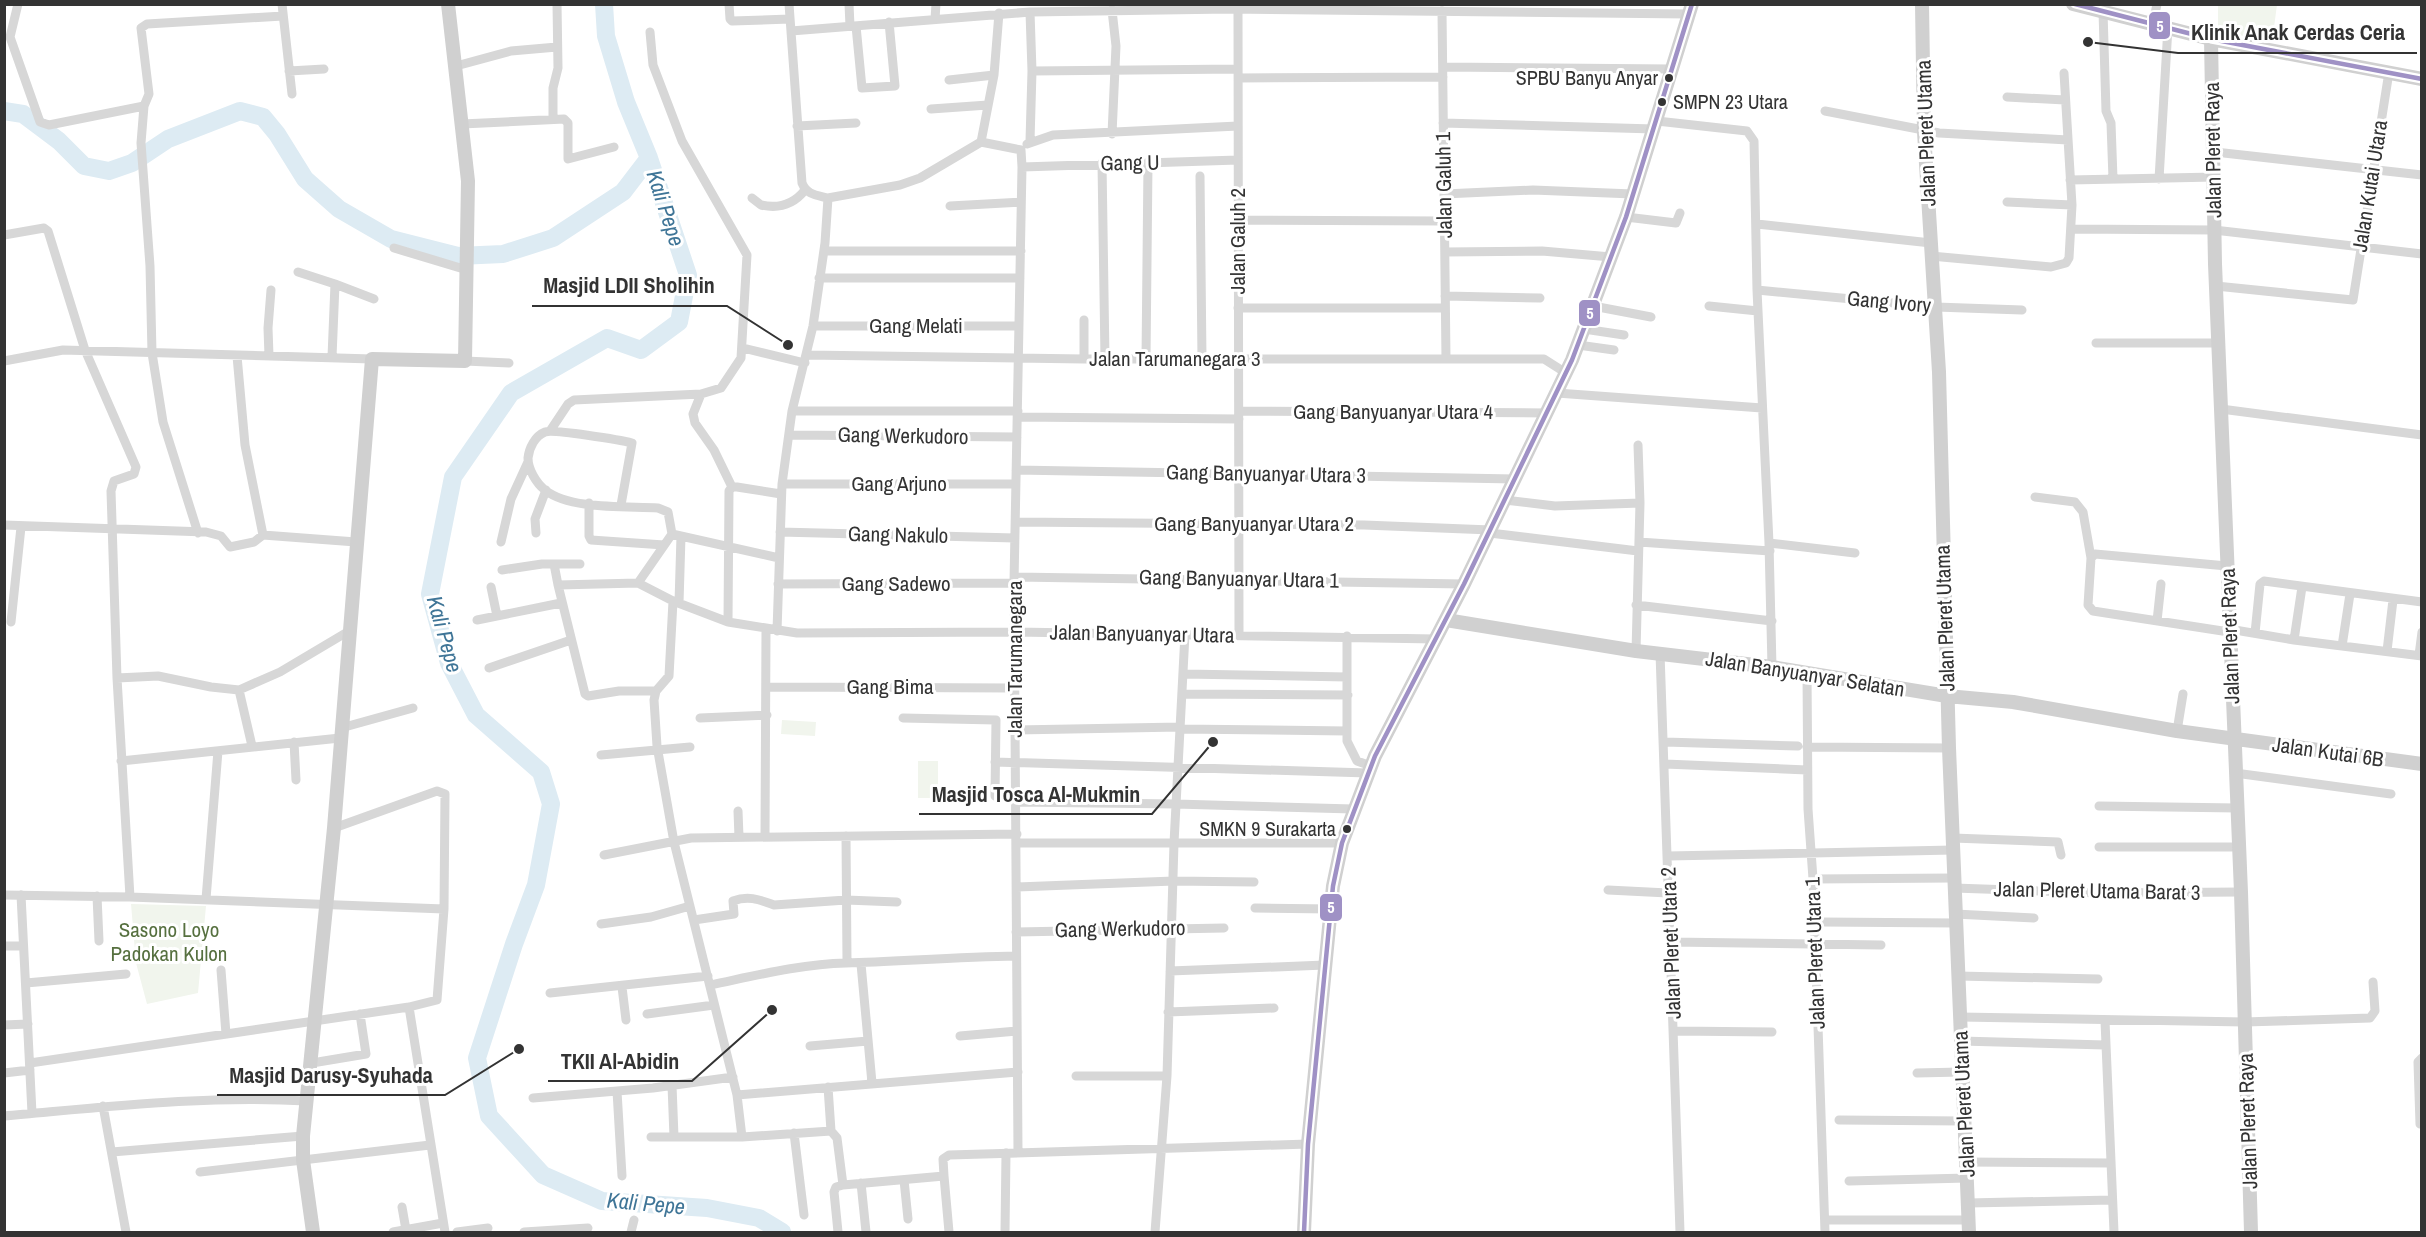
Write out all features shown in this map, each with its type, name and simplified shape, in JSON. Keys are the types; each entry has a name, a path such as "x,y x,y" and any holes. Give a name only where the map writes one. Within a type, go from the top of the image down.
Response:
{"street":[{"path":"18,4 10,38 40,122 44,125 144,106"},
{"path":"282,4 292,94"},
{"path":"448,4 468,181 465,361"},
{"path":"553,119 553,88 558,68 557,4"},
{"path":"729,4 732,21 790,19"},
{"path":"789,4 802,183 805,190 811,194 828,198 900,185 920,178 981,142 1021,150 1030,141 1053,135 1112,134 1238,126"},
{"path":"849,4 862,88 895,86 889,22"},
{"path":"936,4 936,19"},
{"name":"Jalan Pleret Utama","path":"1922,4 1924,132 1936,307 1955,919 1969,1226"},
{"path":"2073,4 2099,8 2211,39 2421,79"},
{"path":"2153,24 2157,4"},
{"path":"791,31 936,19 1004,10 1030,12 1232,7 1427,8 1443,11 1568,8 1691,9 1626,217 1572,360 1464,584 1369,769 1342,843 1325,965 1308,1144 1304,1233"},
{"name":"Jalan Galuh 2","path":"1232,7 1238,73 1239,635"},
{"path":"2099,8 2106,106 2111,123 2113,179"},
{"path":"981,142 1004,10"},
{"path":"1112,10 1116,46 1113,69 1112,134"},
{"name":"Jalan Galuh 1","path":"1443,11 1446,359"},
{"path":"1030,12 1032,71 1030,141"},
{"path":"198,532 163,422 152,353 141,143 144,106 149,94 143,25 283,16"},
{"path":"2159,178 2168,27"},
{"path":"501,542 511,499 528,462 529,451 535,440 550,431 568,404 574,400 698,394 718,390 725,384 738,364 743,348 746,250 681,141 653,66 650,32"},
{"name":"Jalan Pleret Raya","path":"2211,39 2215,152 2214,230 2241,892 2251,1233"},
{"path":"456,66 511,51 557,47"},
{"path":"289,71 324,69"},
{"path":"1032,71 1113,69 1238,73 1672,69"},
{"name":"Jalan Kutai Utara","path":"2216,286 2353,300 2389,72"},
{"path":"1757,224 1931,250 2061,266 2069,258 2072,229 2064,73"},
{"path":"949,80 993,75"},
{"path":"2007,97 2066,100"},
{"path":"931,109 988,105"},
{"path":"1825,111 1924,132 2068,140"},
{"path":"462,124 564,119 568,123 568,159 614,147"},
{"path":"797,126 856,123"},
{"path":"1443,123 1655,124 1747,130 1754,141 1757,290 1770,547 1772,667"},
{"name":"Jalan Tarumanegara","path":"1018,1152 1014,580 1021,150"},
{"path":"2215,152 2421,175"},
{"name":"Gang U","path":"1022,167 1238,160"},
{"path":"1102,163 1105,359"},
{"path":"1146,359 1148,163"},
{"path":"1200,176 1202,359"},
{"path":"2070,180 2215,177"},
{"path":"752,198 761,205 784,205 797,201 805,190"},
{"path":"1444,194 1533,190 1633,194"},
{"path":"777,631 781,489 792,411 813,326 824,251 828,198"},
{"path":"950,206 1021,202"},
{"path":"2007,202 2072,205"},
{"path":"1626,217 1676,223 1680,213"},
{"path":"1238,220 1444,221"},
{"path":"4,235 44,228 48,231 86,350 136,467 134,474 118,479 112,485 111,529 121,761 130,897"},
{"path":"2072,229 2214,230 2421,254"},
{"path":"394,248 467,269"},
{"path":"824,251 1021,251"},
{"path":"1445,252 1542,251 1611,257"},
{"path":"298,272 374,299"},
{"path":"819,278 1020,278"},
{"path":"332,357 335,284"},
{"name":"Gang Ivory","path":"1757,290 1936,307 2022,310"},
{"path":"269,356 268,328 272,291"},
{"path":"1445,296 1540,298"},
{"path":"1593,306 1651,316"},
{"path":"1709,306 1758,311"},
{"path":"1238,308 1445,308"},
{"path":"1084,320 1084,359"},
{"name":"Gang Melati","path":"813,326 1019,326"},
{"path":"1584,329 1624,335"},
{"path":"2096,343 2219,343"},
{"path":"1578,345 1614,350"},
{"name":"Jalan Tarumanegara 3","path":"743,348 806,359 1572,360"},
{"path":"4,361 52,350 86,350 508,363"},
{"path":"237,356 245,445 263,535"},
{"path":"313,1233 303,1160 303,1136 334,828 372,359"},
{"path":"1544,359 1566,373"},
{"path":"1557,393 1762,408"},
{"path":"698,394 693,414 695,423 714,450 732,487 729,491 727,548 728,622"},
{"path":"2222,409 2421,435"},
{"name":"Gang Banyuanyar Utara 4","path":"792,411 1239,415 1547,413"},
{"path":"550,431 632,443 621,506"},
{"name":"Gang Werkudoro","path":"789,435 1017,437"},
{"path":"1636,651 1640,503 1638,445"},
{"path":"528,462 531,472 546,490 565,499 664,509 671,517 676,535 676,602 669,676 656,691 654,700 657,749 674,842 737,1095 742,1137"},
{"name":"Gang Banyuanyar Utara 3","path":"1016,470 1515,479"},
{"name":"Gang Arjuno","path":"732,487 781,489 1016,484"},
{"path":"536,533 535,519 546,490"},
{"path":"2035,497 2075,502 2083,512 2091,558 2089,608 2093,611 2420,656 2421,632"},
{"path":"1505,500 1555,506 1640,503"},
{"path":"589,503 590,539 664,544"},
{"name":"Gang Banyuanyar Utara 2","path":"1016,522 1239,524 1490,531 1639,547 1770,547 1855,553"},
{"path":"4,525 198,532 219,535 230,547 254,542 263,535 356,542"},
{"path":"12,622 21,527"},
{"name":"Gang Nakulo","path":"780,532 1015,538"},
{"path":"676,535 779,558"},
{"path":"558,585 638,583 664,544 676,535"},
{"path":"2091,558 2096,554 2227,566"},
{"path":"554,564 561,603 585,694 588,696 656,691"},
{"path":"502,570 554,564 580,564"},
{"name":"Gang Banyuanyar Utara 1","path":"1014,580 1238,579 1464,584"},
{"name":"Gang Sadewo","path":"778,584 1014,580"},
{"path":"2255,633 2262,582 2421,602"},
{"name":"Jalan Banyuanyar Utara","path":"638,583 676,602 728,622 777,631 1185,634 1436,639"},
{"path":"2157,621 2161,584"},
{"path":"491,587 497,616"},
{"path":"2294,640 2302,587"},
{"path":"2342,646 2350,594"},
{"path":"2387,651 2393,600"},
{"path":"477,620 561,603"},
{"path":"1636,605 1772,621"},
{"name":"Jalan Banyuanyar Selatan","path":"1446,620 1636,651 1772,667 1947,696 2033,705 2234,739"},
{"path":"765,837 766,630"},
{"path":"117,678 158,676 211,687 239,690 280,672 349,631"},
{"path":"1155,1233 1167,1076 1174,843 1185,634"},
{"path":"1347,636 1347,741 1351,753 1369,769"},
{"path":"489,668 571,640"},
{"name":"Jalan Pleret Utara 2","path":"1660,653 1675,1031 1680,1233"},
{"name":"Jalan Pleret Utara 1","path":"1807,673 1803,747 1807,770 1813,879 1826,1233"},
{"path":"1184,674 1347,677"},
{"name":"Gang Bima","path":"767,687 1014,688"},
{"path":"239,690 252,746"},
{"path":"1182,694 1348,695"},
{"path":"2177,731 2183,694"},
{"path":"121,761 294,742 341,733 413,708"},
{"path":"700,718 767,715"},
{"path":"903,718 996,720 995,796"},
{"path":"1016,730 1180,728 1347,731"},
{"name":"Jalan Kutai 6B","path":"2234,739 2421,764"},
{"path":"294,742 296,780"},
{"path":"1665,742 1803,747 1949,748"},
{"path":"601,755 690,747"},
{"path":"206,899 218,751"},
{"path":"995,762 1178,768 1369,769"},
{"path":"1665,764 1807,770"},
{"path":"2235,773 2391,794"},
{"path":"4,1073 226,1034 409,1007 437,1000 444,909 446,798 442,792 437,791 334,828"},
{"path":"1017,802 1353,809"},
{"path":"2099,806 2237,808"},
{"path":"738,811 739,837"},
{"path":"846,836 847,963"},
{"path":"604,855 691,838 739,837 846,836 1174,843 1342,843"},
{"path":"1668,856 1811,854 1953,844 2058,842 2061,855"},
{"path":"2099,847 2239,847"},
{"name":"Jalan Pleret Utama Barat 3","path":"1813,879 1954,883 2101,893 2241,892"},
{"path":"1017,887 1174,881 1254,882"},
{"path":"1608,890 1668,892"},
{"path":"4,895 206,899 444,909"},
{"path":"21,895 33,1113"},
{"path":"96,896 99,941"},
{"path":"694,920 734,914 735,900 748,897 764,900 774,905 846,900 897,902"},
{"path":"601,924 651,917 690,906"},
{"path":"1255,909 1331,909"},
{"path":"1821,922 2034,918"},
{"name":"Gang Werkudoro","path":"1016,932 1224,928"},
{"path":"1671,942 1881,945"},
{"path":"4,946 23,946"},
{"path":"550,993 709,980 847,963 861,964 968,956 1016,956"},
{"path":"861,964 872,1083"},
{"path":"1170,971 1325,965"},
{"path":"221,970 226,1034"},
{"path":"26,982 126,974"},
{"path":"1958,976 2098,979"},
{"path":"1960,1017 2245,1022 2370,1018 2375,1011 2373,982"},
{"path":"622,987 626,1020"},
{"path":"647,1014 714,1005"},
{"path":"393,1233 444,1228 409,1007"},
{"path":"1168,1012 1274,1008"},
{"path":"312,1063 366,1054 360,1014"},
{"path":"2105,1021 2114,1233"},
{"path":"4,1025 28,1024"},
{"path":"1675,1031 1772,1032"},
{"path":"960,1036 1017,1032"},
{"path":"810,1046 868,1041"},
{"path":"1961,1041 2105,1045"},
{"path":"2420,1124 2418,1062 2421,1058"},
{"path":"737,1095 1018,1072"},
{"path":"1917,1073 1961,1072"},
{"path":"1076,1076 1167,1076"},
{"path":"533,1098 617,1091 732,1077"},
{"path":"672,1085 674,1137"},
{"path":"828,1087 831,1131 837,1138 843,1185"},
{"path":"617,1091 622,1176"},
{"path":"4,1116 192,1099 242,1098 308,1101"},
{"path":"103,1106 126,1233"},
{"path":"1839,1120 1963,1121"},
{"path":"651,1137 742,1137 831,1131"},
{"path":"794,1134 804,1215"},
{"path":"112,1152 303,1136"},
{"path":"949,1233 943,1159 945,1155 1308,1144"},
{"path":"200,1172 430,1145"},
{"path":"1005,1233 1006,1153"},
{"path":"1966,1161 2110,1163"},
{"path":"838,1233 834,1192 836,1187 944,1176"},
{"path":"1849,1181 1967,1178"},
{"path":"904,1180 908,1219"},
{"path":"861,1183 866,1233"},
{"path":"1968,1203 2112,1200"},
{"path":"402,1207 406,1230"},
{"path":"631,1233 634,1220"},
{"path":"1825,1220 1969,1226"},
{"path":"457,1233 488,1228"},
{"path":"524,1233 588,1228"}],"green space":[{"path":"2218,5 2277,5 2272,42 2218,31"},
{"path":"782,720 816,722 815,736 781,734"},
{"path":"918,761 938,761 938,798 918,798"},
{"name":"Sasono Loyo Padokan Kulon","path":"131,904 206,906 198,993 147,1004 136,963"}],"waterway":[{"name":"Kali Pepe","path":"604,4 606,36 626,102 649,158 688,275 679,322 641,350 607,338 511,393 453,477 430,594 449,663 476,715 541,772 551,804 536,885 477,1058 489,1116 543,1175 602,1201 707,1208 759,1218 782,1232"},
{"path":"4,111 23,114 59,141 84,166 109,171 132,163 168,139 240,111 263,117 277,134 305,179 339,209 391,239 458,256 503,254 553,238 623,192 649,158"}],"transit line":[{"name":"5","path":"1304,1232 1308,1144 1333,886 1342,843 1375,756 1464,584 1572,360 1626,217 1692,4"},
{"name":"5","path":"2075,4 2211,39 2422,79"}],"place":[{"name":"Klinik Anak Cerdas Ceria","path":"2088,42"},
{"name":"SPBU Banyu Anyar","path":"1669,78"},
{"name":"SMPN 23 Utara","path":"1662,102"},
{"name":"Masjid LDII Sholihin","path":"788,345"},
{"name":"Masjid Tosca Al-Mukmin","path":"1213,742"},
{"name":"SMKN 9 Surakarta","path":"1347,829"},
{"name":"TKII Al-Abidin","path":"772,1010"},
{"name":"Masjid Darusy-Syuhada","path":"519,1049"}]}
